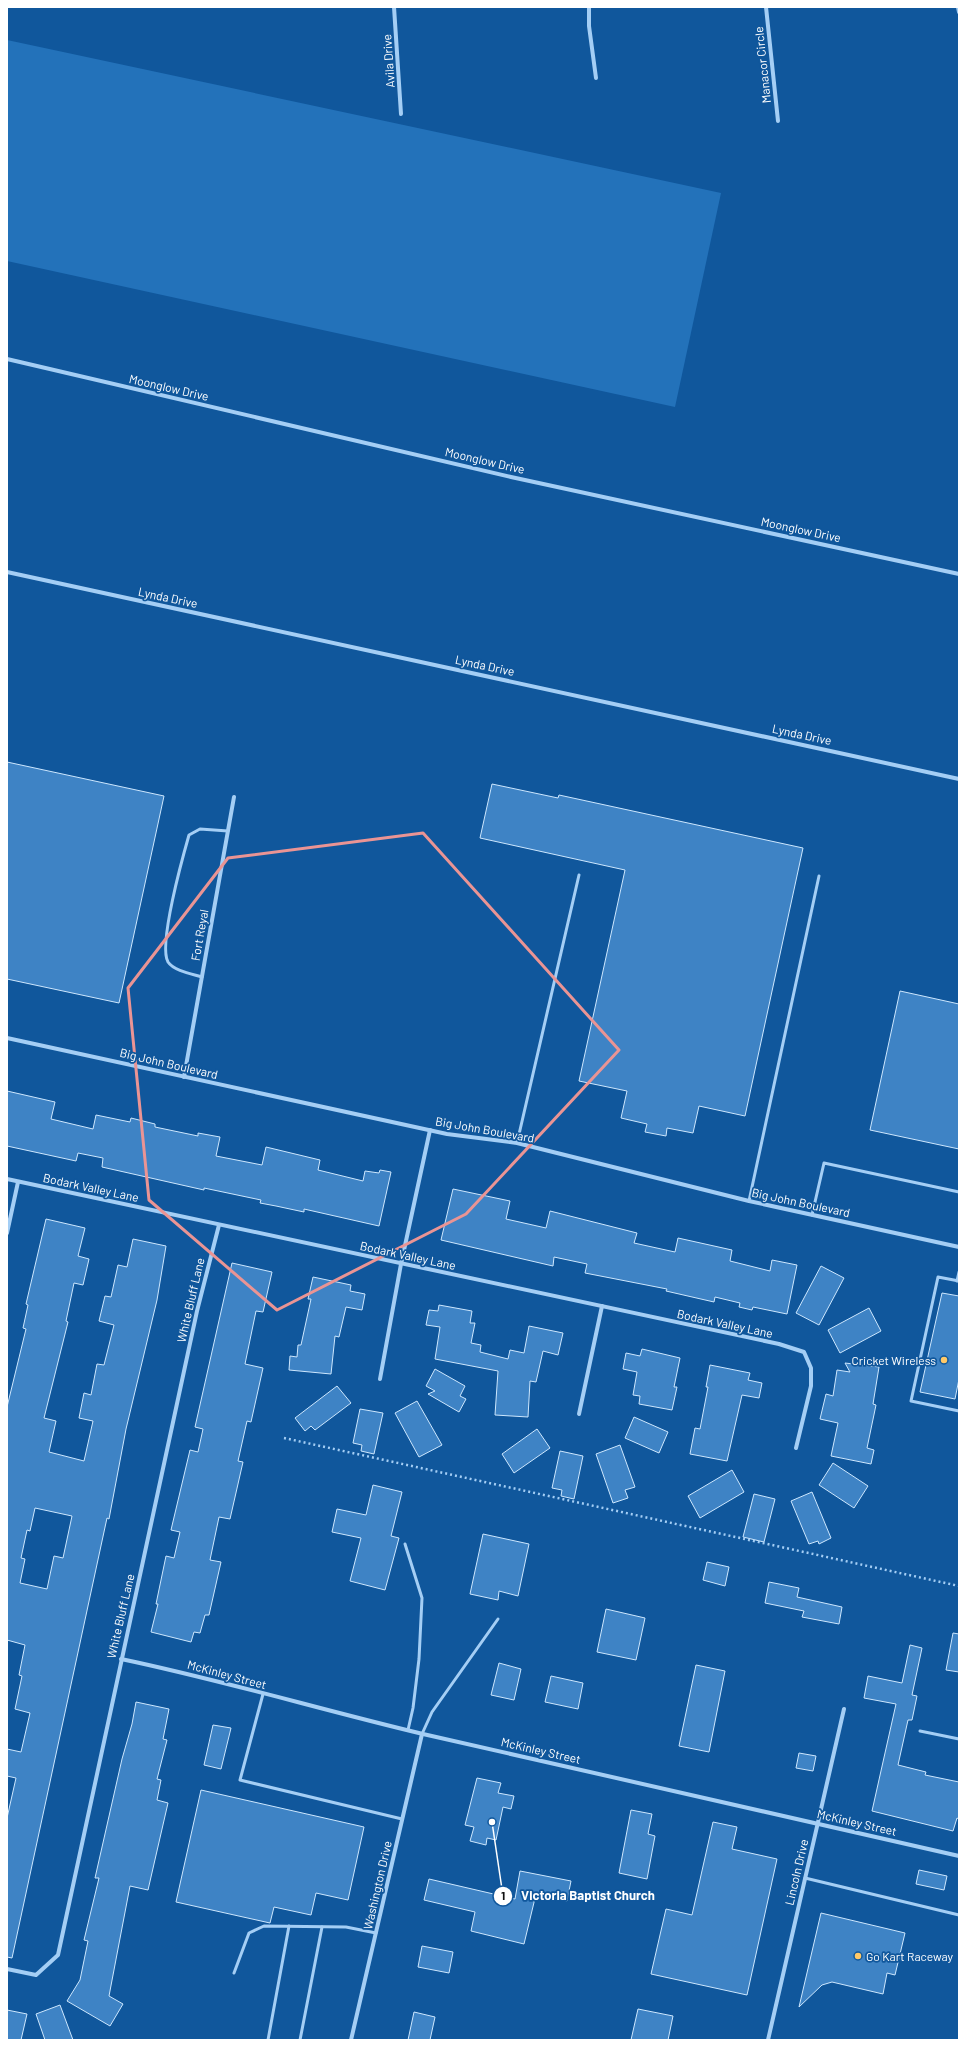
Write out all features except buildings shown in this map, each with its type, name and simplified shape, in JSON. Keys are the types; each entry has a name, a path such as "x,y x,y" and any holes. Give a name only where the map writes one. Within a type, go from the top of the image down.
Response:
{"street":[{"name":"Avila Drive","path":"394,7 401,114"},
{"path":"589,7 589,26 596,78"},
{"name":"Manacor Circle","path":"766,7 778,121"},
{"path":"958,7 959,12"},
{"name":"Moonglow Drive","path":"7,359 511,476 959,574"},
{"name":"Lynda Drive","path":"7,572 959,779"},
{"name":"Fort Reyal","path":"184,1077 234,797"},
{"name":"Big John Boulevard","path":"7,1038 430,1130 517,1143 749,1201 959,1247"},
{"path":"380,1379 401,1264 430,1130"},
{"name":"Bodark Valley Lane","path":"7,1179 779,1344 804,1352 811,1368 811,1386 796,1448"},
{"path":"7,1233 18,1182"},
{"name":"White Bluff Lane","path":"7,1969 36,1975 58,1955 120,1658 197,1311 219,1224"},
{"path":"579,1414 602,1306"},
{"name":"McKinley Street","path":"120,1658 184,1672 263,1694 422,1734 959,1856"},
{"name":"Lincoln Drive","path":"768,2040 844,1709"},
{"name":"Washington Drive","path":"351,2040 422,1734"}],"lane":[{"path":"202,977 173,967 168,962 166,945 170,912 190,835 200,829 228,831"},
{"path":"517,1143 579,874"},
{"path":"749,1201 819,876"},
{"path":"812,1215 824,1163 959,1192"},
{"path":"959,1272 958,1281 938,1277 911,1401 959,1411"},
{"path":"405,1544 422,1598 419,1658 414,1708 408,1730"},
{"path":"422,1734 432,1712 498,1619"},
{"path":"263,1694 240,1780 402,1818"},
{"path":"920,1731 959,1739"},
{"path":"805,1878 959,1915"},
{"path":"234,1974 249,1933 264,1926 346,1927 376,1933"},
{"path":"268,2040 289,1926"},
{"path":"300,2040 322,1927"}],"path":[{"path":"284,1438 959,1586"}],"highlighted area":[{"path":"423,833 619,1050 466,1214 277,1310 149,1200 128,988 228,858"}],"shaded area":[{"path":"7,40 721,193 675,407 7,261"}],"place":[{"name":"Cricket Wireless","path":"944,1360"},
{"name":"Victoria Baptist Church","path":"492,1822"},
{"name":"Go Kart Raceway","path":"858,1956"}]}
